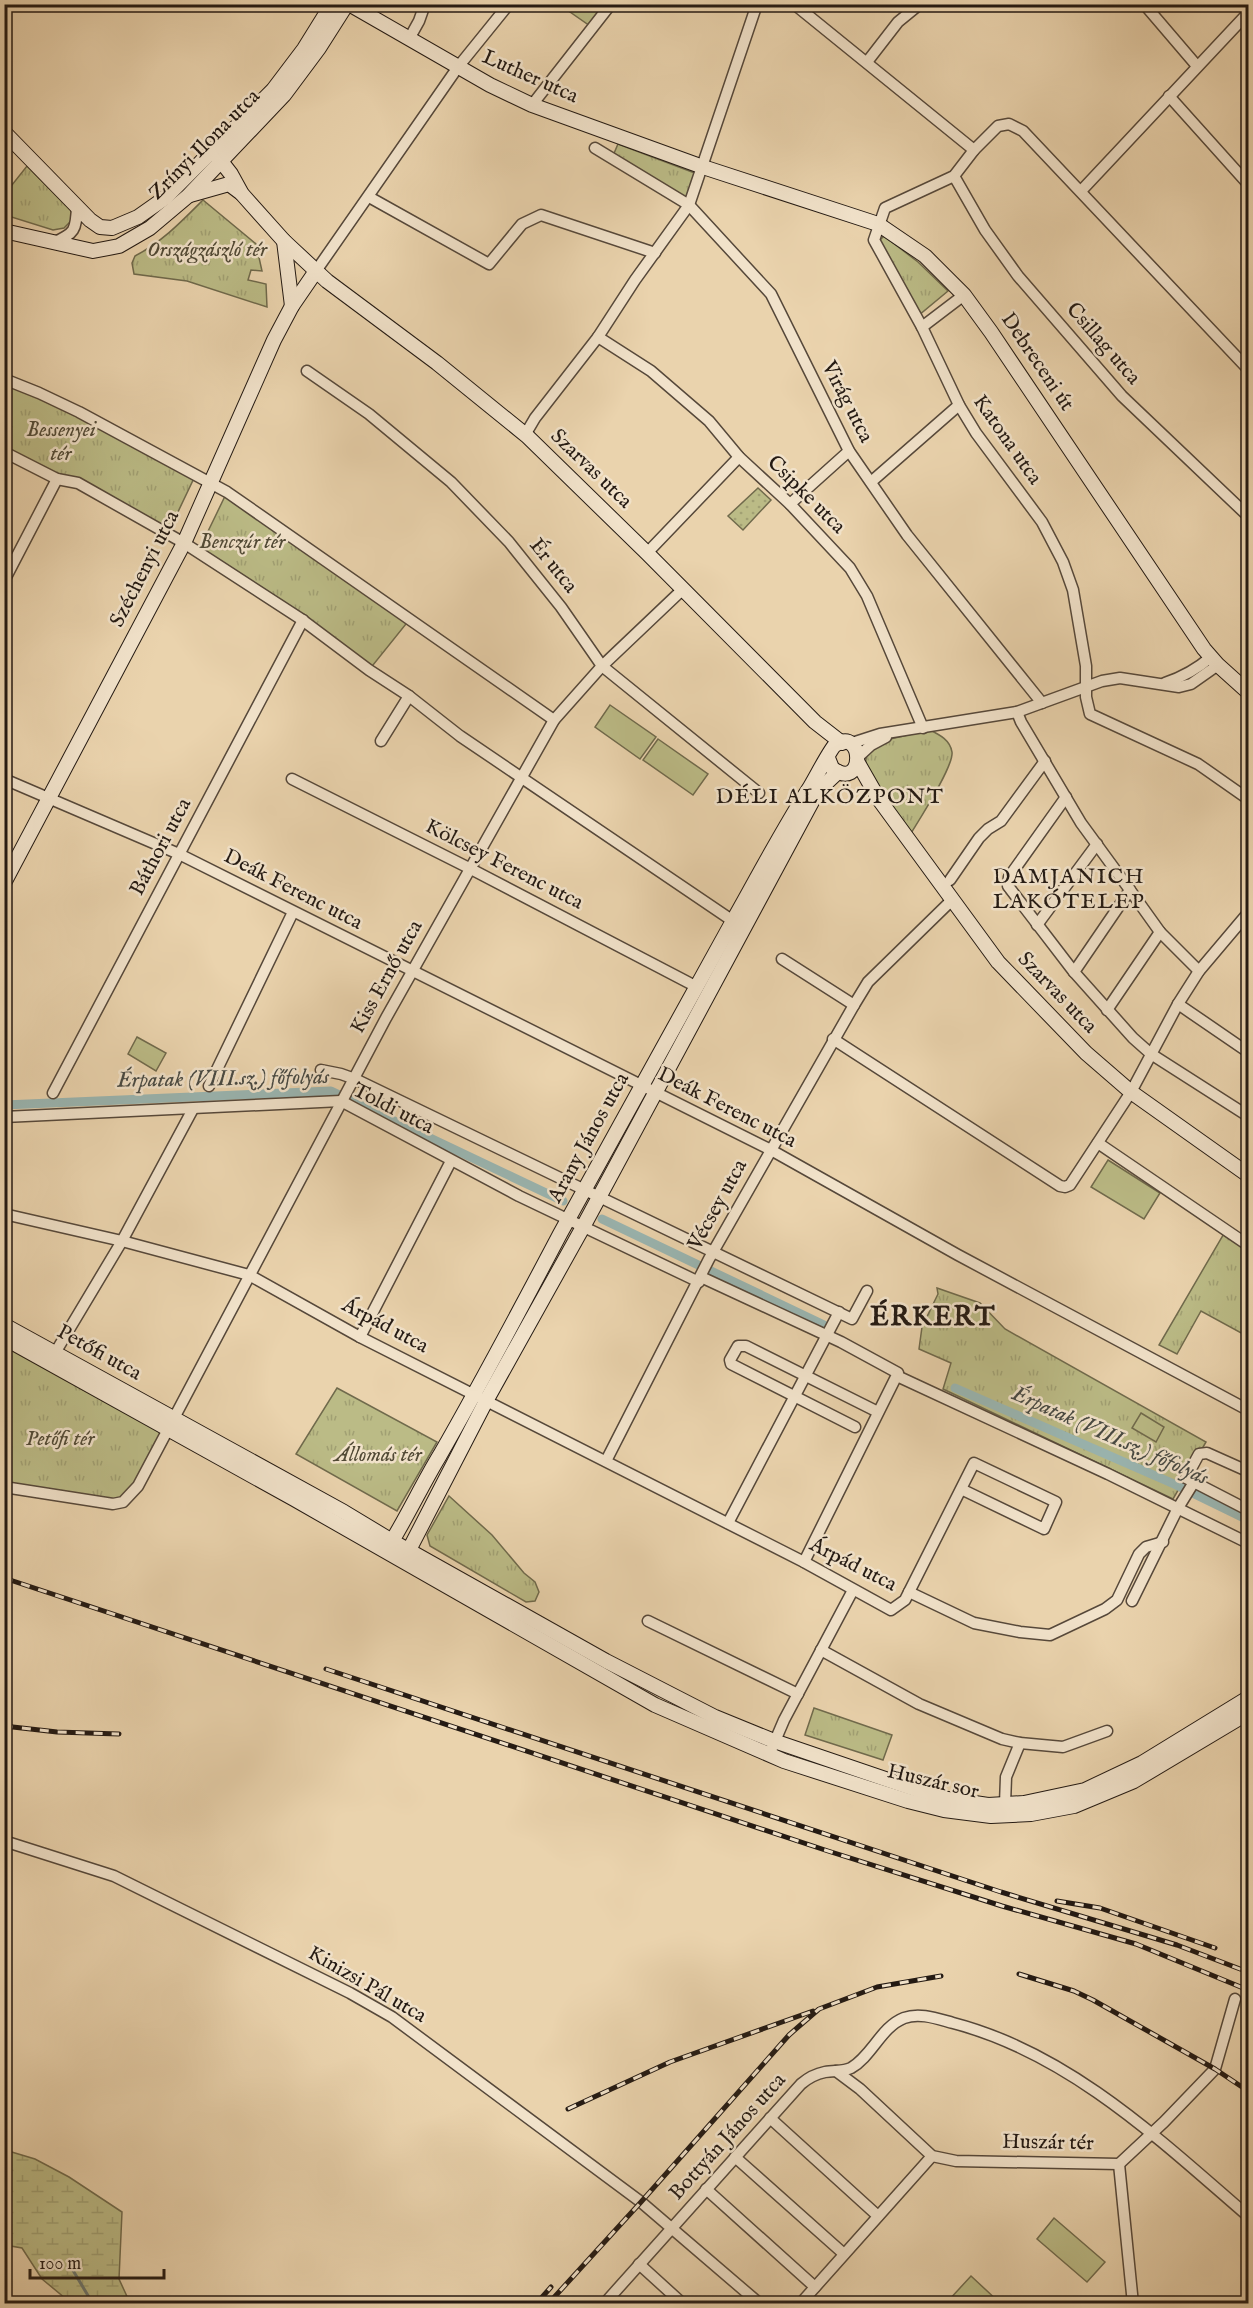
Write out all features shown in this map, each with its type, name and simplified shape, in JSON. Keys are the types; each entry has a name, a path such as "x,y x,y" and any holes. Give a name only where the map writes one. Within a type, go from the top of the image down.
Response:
{"street":[{"name":"Zrínyi Ilona utca","path":"4,231 93,251 119,246 150,228 188,196 217,156 273,90 304,49 332,4"},
{"name":"Zrínyi Ilona utca","path":"217,156 284,95 348,4"},
{"name":"Luther utca","path":"348,4 458,67 532,105 703,167"},
{"path":"410,39 425,4"},
{"path":"4,132 100,227 112,228 138,217 217,156 242,194 284,241 316,271 458,67 509,4"},
{"path":"532,105 611,4"},
{"path":"794,4 974,150"},
{"path":"867,62 898,22 920,4"},
{"path":"1144,4 1197,66"},
{"path":"1081,191 1248,11 1244,4"},
{"path":"525,435 535,418 598,338 634,280 689,206 756,5"},
{"path":"1170,96 1248,184"},
{"path":"878,224 885,208 954,176 974,150 998,126 1009,124 1023,131 1248,369"},
{"name":"Virág utca","path":"595,148 689,206 771,294 849,451 907,535 1042,703"},
{"name":"Debreceni út","path":"703,167 878,224 926,255 964,295 1004,351 1214,661 1248,692"},
{"name":"Csillag utca","path":"954,176 985,230 1018,276 1114,388 1248,516"},
{"path":"188,196 229,184 242,194"},
{"path":"369,197 489,264 522,224 541,215 655,253"},
{"path":"52,243 69,236 76,227 77,206"},
{"name":"Katona utca","path":"878,224 874,240 922,327 959,405 976,433 1042,522 1063,562 1073,590 1086,666 1086,685"},
{"path":"284,241 292,306"},
{"name":"Széchenyi utca","path":"4,883 184,543 292,306 316,271"},
{"name":"Szarvas utca","path":"316,271 352,301 437,363 525,435 780,685 837,749"},
{"path":"922,327 964,295"},
{"name":"Csipke utca","path":"598,338 651,371 709,422 740,457 790,504 850,568 859,582 923,728"},
{"name":"Ér utca","path":"307,370 369,414 451,482 516,552 561,607 602,666 759,793"},
{"path":"4,379 79,412 210,482 554,720"},
{"path":"871,482 959,405"},
{"path":"790,504 849,451"},
{"path":"4,452 57,479 78,483 184,543 303,621 369,670 409,696 460,736 733,921"},
{"path":"647,553 740,457"},
{"path":"4,581 57,479"},
{"name":"Kiss Ernő utca","path":"172,1423 412,971 554,720 602,666 682,590"},
{"name":"Báthori utca","path":"53,1093 303,621"},
{"path":"837,749 866,737 1017,712 1086,685 1120,678 1165,683 1179,687 1191,684 1214,661"},
{"path":"1086,685 1087,706 1090,714 1197,764 1248,799"},
{"path":"381,741 409,696"},
{"path":"1017,712 1066,797 1097,844 1160,932 1199,971"},
{"path":"858,760 871,745 895,733"},
{"name":"Szarvas utca","path":"837,749 856,749 858,760 878,798 952,900 999,962 1086,1053 1131,1092 1248,1175"},
{"name":"Szarvas utca","path":"837,749 832,768 842,772 878,798"},
{"name":"Arany János utca","path":"392,1541 584,1227 697,987 784,828 837,749"},
{"name":"Arany János utca","path":"409,1550 480,1398 585,1189 648,1090 814,798 821,788 842,772 855,767 858,760"},
{"path":"950,880 979,838 1001,821 1045,761"},
{"name":"Deák Ferenc utca","path":"4,779 179,854 771,1150 958,1256 1248,1410"},
{"name":"Kölcsey Ferenc utca","path":"292,779 697,987"},
{"path":"1066,797 1009,877 1008,886 1074,972 1107,1010 1151,1054 1248,1116"},
{"path":"1037,925 1097,844"},
{"path":"1074,972 1130,890"},
{"name":"Vécsey utca","path":"606,1461 711,1256 833,1039 868,982 952,900"},
{"path":"209,1086 293,912"},
{"path":"833,1039 1059,1186 1065,1187 1070,1185 1131,1092 1178,1004 1199,971 1248,913"},
{"path":"1107,1010 1160,932"},
{"path":"782,959 854,1005"},
{"path":"1178,1004 1248,1052"},
{"name":"Toldi utca","path":"321,1070 341,1074 353,1083 600,1196 711,1256 852,1319 867,1291"},
{"name":"Toldi utca","path":"5,1117 343,1100 451,1161 568,1220 701,1277 827,1335 898,1375 1180,1505 1248,1543"},
{"path":"54,1353 122,1241 193,1109"},
{"path":"1098,1143 1248,1245"},
{"path":"360,1337 451,1161"},
{"name":"Árpád utca","path":"4,1214 122,1241 249,1275 360,1337 804,1562 891,1610 905,1600 909,1592 974,1623 1050,1635 1105,1609 1117,1600 1139,1554 1146,1547 1163,1542"},
{"path":"728,1524 839,1312"},
{"name":"Petőfi utca","path":"4,1325 172,1423"},
{"name":"Petőfi utca","path":"4,1338 172,1423"},
{"path":"855,1427 734,1365 730,1360 738,1346 746,1346 878,1412"},
{"path":"804,1562 898,1375"},
{"path":"4,1487 97,1503 121,1503 138,1486 172,1423"},
{"path":"172,1423 344,1512 392,1541 653,1685 772,1748"},
{"path":"172,1423 616,1685 655,1705 772,1748"},
{"path":"1247,1467 1207,1453 1199,1454 1186,1478 1193,1484 1248,1510"},
{"path":"909,1592 974,1462 1056,1502 1044,1529 961,1489"},
{"path":"1132,1601 1180,1505 1193,1484"},
{"path":"392,1541 394,1556"},
{"path":"394,1556 409,1550"},
{"path":"772,1748 853,1590"},
{"path":"648,1621 798,1694"},
{"path":"821,1650 919,1704 1002,1739 1020,1743 1063,1746 1107,1731"},
{"name":"Huszár sor","path":"772,1748 941,1798 968,1803 1005,1804 1042,1801 1066,1796 1102,1783 1142,1763 1248,1698"},
{"name":"Huszár sor","path":"772,1748 908,1801 944,1810 991,1816 1031,1814 1074,1806 1114,1791 1166,1763 1248,1713"},
{"path":"1005,1804 1006,1777 1020,1743"},
{"name":"Kinizsi Pál utca","path":"4,1841 114,1875 350,1993 392,2017 629,2193 760,2304"},
{"name":"Huszár tér","path":"932,2156 956,2161 1119,2164 1215,2069 1235,1999"},
{"name":"Bottyán János utca","path":"604,2304 801,2084 811,2076 852,2067 898,2022 905,2018 924,2016 972,2028 1030,2051 1058,2066 1152,2133"},
{"path":"800,2304 932,2156 860,2089 836,2072"},
{"path":"770,2118 878,2216"},
{"path":"1152,2133 1248,2216"},
{"path":"735,2157 844,2254"},
{"path":"1119,2164 1133,2304"},
{"path":"706,2189 815,2287"},
{"path":"639,2264 683,2304"}],"green space":[{"path":"560,5 611,5 593,28"},
{"path":"618,144 700,175 689,205 612,158"},
{"path":"27,166 72,210 71,221 64,228 53,230 5,215 4,195"},
{"name":"Országzászló tér","path":"203,200 256,244 262,271 251,270 248,280 266,284 267,307 187,281 134,274 132,263 135,256 163,238"},
{"path":"884,236 918,262 948,291 919,315 878,242"},
{"name":"Bessenyei tér","path":"4,379 195,476 167,535 78,483 5,452"},
{"path":"758,488 771,500 743,530 728,516"},
{"name":"Benczúr tér","path":"227,492 410,619 369,670 198,552"},
{"path":"610,705 656,737 640,759 595,727"},
{"path":"930,730 947,741 952,752 951,759 948,769 910,835 865,767 868,744"},
{"path":"658,739 708,774 693,795 643,760"},
{"path":"137,1037 166,1053 156,1071 128,1054"},
{"path":"1108,1160 1160,1193 1144,1219 1091,1187"},
{"path":"1226,1230 1248,1247 1248,1324 1243,1334 1201,1311 1177,1354 1159,1345"},
{"path":"937,1288 980,1303 1005,1329 1206,1442 1173,1499 943,1389 951,1363 919,1349 922,1327 938,1294"},
{"name":"Petőfi tér","path":"4,1344 164,1433 137,1486 120,1502 5,1485"},
{"name":"Állomás tér","path":"337,1388 437,1442 397,1511 296,1454"},
{"path":"1141,1413 1164,1427 1156,1442 1132,1428"},
{"path":"449,1496 492,1535 524,1573 535,1582 539,1592 535,1601 526,1602 430,1546 427,1535"},
{"path":"814,1708 892,1735 883,1760 805,1735"},
{"path":"5,2150 35,2159 69,2177 122,2212 119,2279 130,2303 71,2303 42,2279 22,2248 5,2245"},
{"path":"1054,2218 1105,2262 1087,2282 1037,2239"},
{"path":"971,2276 1000,2303 951,2304 948,2301"}],"waterway":[{"name":"Érpatak (VIII.sz.) főfolyás","path":"4,1105 331,1091 563,1201"},
{"name":"Érpatak (VIII.sz.) főfolyás","path":"602,1219 824,1325"},
{"name":"Érpatak (VIII.sz.) főfolyás","path":"955,1388 1174,1484 1248,1520"},
{"path":"68,2262 93,2304"}],"railway":[{"path":"4,1578 828,1851 1002,1906 1136,1944 1248,1990"},
{"path":"326,1669 1001,1892 1177,1945 1248,1972"},
{"path":"4,1726 57,1732 119,1734"},
{"path":"1057,1901 1100,1908 1215,1948"},
{"path":"1019,1974 1074,1991 1093,2000 1215,2069 1248,2091"},
{"path":"548,2304 789,2035 819,2009 877,1987 941,1976"},
{"path":"568,2109 670,2062 813,2011"},
{"path":"536,2304 551,2287"}],"district":[{"name":"DÉLI ALKÖZPONT","path":"830,797"},
{"name":"DAMJANICH LAKÓTELEP","path":"1069,890"},
{"name":"ÉRKERT","path":"933,1318"}]}
